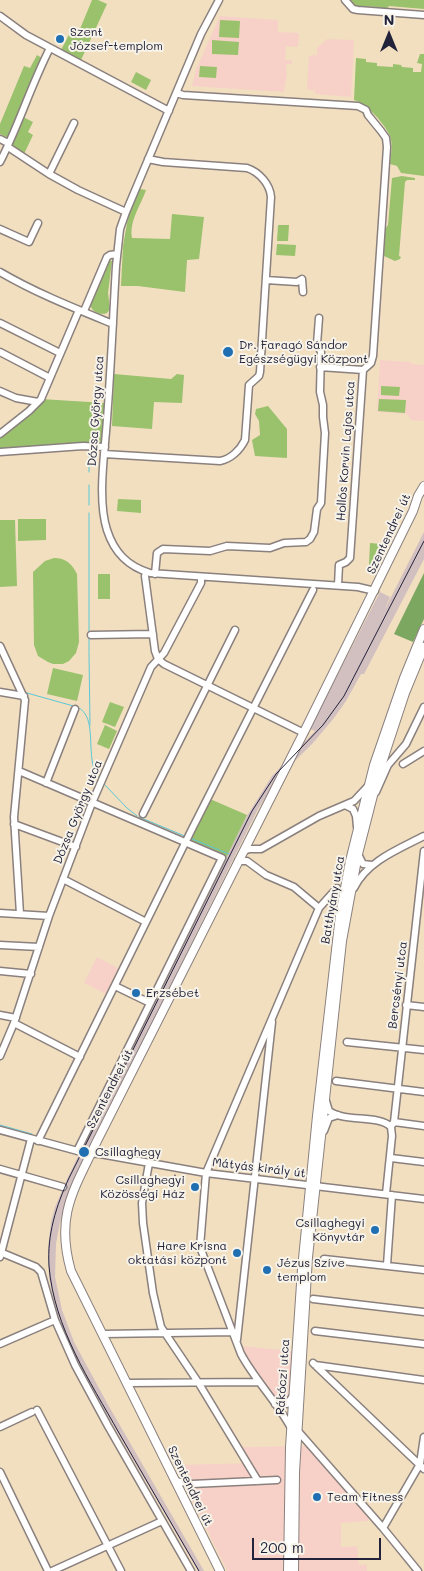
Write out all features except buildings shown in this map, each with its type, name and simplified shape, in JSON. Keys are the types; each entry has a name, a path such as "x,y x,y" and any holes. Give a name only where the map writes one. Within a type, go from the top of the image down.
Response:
{"main road":[{"name":"Szentendrei út","path":"220,1571 71,1271 66,1249 65,1217 68,1206 92,1153 375,591 414,511 418,496 424,486"},
{"name":"Batthyány utca","path":"313,1186 336,949 349,866 368,785 379,748 397,696 424,629"},
{"name":"Batthyány utca","path":"313,1186 322,1138 342,941 358,854 393,729 424,647"},
{"name":"Rákóczi utca","path":"294,1571 293,1396 302,1269 313,1186"},
{"name":"Rákóczi utca","path":"294,1429 313,1186"},
{"name":"Rákóczi utca","path":"288,1571 294,1448"}],"street":[{"name":"Dózsa György utca","path":"145,574 123,559 114,546 104,521 102,499 120,229 201,34 219,0"},
{"path":"345,0 353,9 358,10 424,15"},
{"path":"0,16 12,26 50,48 168,111"},
{"path":"0,162 38,70 50,48"},
{"name":"Hollós Korvin Lajos utca","path":"176,93 362,107 385,136 387,144 373,360 363,370 350,558 339,565 338,585"},
{"path":"49,174 74,123"},
{"path":"0,139 49,174 78,190 126,212"},
{"path":"0,452 91,446 105,450 220,461 232,456 242,447 246,437 248,389 250,383 260,374 271,197 269,188 260,176 246,168 163,162 148,159"},
{"path":"0,229 28,242 38,223"},
{"path":"0,434 38,402 107,257 117,254"},
{"path":"0,272 56,301 113,324"},
{"path":"266,280 300,282 302,280 303,292"},
{"path":"155,574 157,553 163,549 210,551 227,546 270,548 284,543 306,542 310,539 315,528 317,509 321,503 326,433 320,392 321,352 317,344 319,318"},
{"path":"0,323 60,353"},
{"path":"0,352 50,378"},
{"path":"320,367 363,370"},
{"path":"0,391 16,398 38,402"},
{"path":"304,733 158,659 152,634 145,574 358,586 375,591"},
{"name":"Dózsa György utca","path":"0,1056 2,1045 15,1020 49,916 101,781 151,667 164,653 201,583 201,577"},
{"path":"38,1141 187,839 313,590"},
{"path":"143,814 235,630"},
{"path":"91,635 152,634"},
{"path":"0,646 25,700 14,824 20,914"},
{"path":"0,692 24,696"},
{"name":"Batthyány utca","path":"371,803 388,766 406,744 424,707"},
{"path":"46,782 75,709"},
{"path":"398,753 399,758 404,764 424,751"},
{"path":"19,771 92,803 187,839 222,858 76,1151"},
{"path":"244,851 260,849 319,816 359,797 368,785"},
{"path":"343,805 352,809 356,816 358,828"},
{"path":"14,824 76,847"},
{"path":"350,896 360,877 372,865 424,836"},
{"path":"249,840 256,845 266,846"},
{"name":"Bercsényi utca","path":"387,1265 392,1126 406,1005 422,894 424,852"},
{"path":"358,854 363,864 372,865"},
{"path":"238,861 247,861 266,875 294,887 319,908"},
{"path":"63,879 146,922"},
{"path":"337,888 319,908 206,1173 200,1247 234,1332 236,1343 248,1368 294,1429 383,1528 418,1571"},
{"path":"0,913 49,916"},
{"path":"0,944 39,947"},
{"path":"0,971 31,974"},
{"path":"114,986 150,1003"},
{"path":"406,1005 424,1007"},
{"path":"0,1016 15,1020 80,1057"},
{"path":"234,1332 254,1197 272,1016"},
{"path":"263,1039 270,1041"},
{"path":"347,1042 424,1050"},
{"path":"336,1081 424,1092"},
{"path":"325,1097 330,1111 338,1116"},
{"path":"322,1138 329,1118 338,1116 383,1122 392,1126 424,1126"},
{"name":"Mátyás király út","path":"0,1130 76,1151 206,1173 424,1199"},
{"path":"31,1139 1,1254 36,1267 42,1274 55,1320 91,1395 191,1571"},
{"path":"391,1158 424,1162"},
{"path":"149,1163 142,1203 144,1232 153,1293 161,1327 198,1382 258,1481"},
{"path":"0,1169 63,1187"},
{"path":"324,1259 424,1270"},
{"path":"314,1299 424,1312"},
{"path":"0,1344 55,1320"},
{"path":"315,1331 424,1344"},
{"path":"103,1334 234,1332"},
{"path":"422,1466 314,1364 424,1380"},
{"path":"127,1382 258,1382"},
{"path":"275,1404 287,1404 293,1396"},
{"path":"0,1427 35,1411 121,1571"},
{"path":"383,1528 422,1466 424,1437"},
{"path":"294,1448 311,1446"},
{"path":"294,1448 311,1446"},
{"path":"0,1472 48,1571"},
{"path":"175,1481 192,1484 278,1480"},
{"path":"182,1493 192,1484"},
{"path":"52,1571 162,1521"}],"shaded area":[{"path":"220,16 278,20 278,32 299,33 298,47 286,46 285,60 292,60 292,64 286,64 287,74 284,92 192,86 196,69"},
{"path":"327,39 354,40 351,97 315,94 315,89 313,91 307,89 309,56 313,56 313,54 317,56 317,48"},
{"path":"380,360 411,362 411,364 424,365 424,421 411,420 407,414 377,412"},
{"path":"424,532 424,559 364,674 361,674 334,718 312,744 277,779 258,809 76,1176 60,1222 56,1244 55,1277 62,1310 74,1342 204,1571 198,1571 102,1406 69,1344 56,1311 49,1278 48,1248 51,1222 55,1207 68,1177 136,1036 245,819 272,776 315,731 310,729 380,592 390,597 384,611"},
{"path":"97,957 118,968 106,994 84,983"},
{"path":"242,1346 293,1351 291,1394 286,1402 275,1400"},
{"path":"306,1446 368,1518 368,1521 341,1523 341,1547 357,1546 359,1565 367,1564 367,1571 227,1571 175,1465 252,1463 242,1447"}],"green space":[{"path":"92,0 98,0 107,4 81,60 61,50 73,27 80,29"},
{"path":"349,0 424,0 424,9 389,6 386,10 378,9 378,7 354,6"},
{"path":"220,20 240,21 239,38 219,37"},
{"path":"212,40 239,42 238,55 212,54"},
{"path":"420,54 424,54 424,176 401,173 397,166 390,164 392,150 388,131 380,120 364,105 354,100 356,58 366,59 366,62 377,63 377,66 393,67 393,64 401,65 402,67 413,68 413,72 421,72 422,64 417,63"},
{"path":"37,55 42,58 8,138 0,134 0,124 24,66 30,68"},
{"path":"200,66 217,67 216,78 199,77"},
{"path":"136,72 151,80 146,90 131,82"},
{"path":"23,117 33,122 28,132 33,135 24,154 11,145"},
{"path":"402,176 415,178 415,180 407,180 405,182 399,256 401,257 395,261 384,256 385,229 388,225 392,178"},
{"path":"140,189 146,190 132,225 132,238 170,239 172,214 204,217 199,259 187,260 185,292 138,286 121,286 123,246 129,212"},
{"path":"278,225 289,225 288,241 277,241"},
{"path":"277,244 296,245 295,256 276,255"},
{"path":"108,260 112,261 108,293 110,309 107,313 101,314 93,310 90,302"},
{"path":"114,374 171,379 177,374 184,375 182,403 154,402 152,429 112,426"},
{"path":"381,386 400,387 399,396 381,395"},
{"path":"41,399 105,403 105,447 0,452 0,434"},
{"path":"379,399 406,400 405,413 378,411"},
{"path":"268,406 287,429 287,458 255,456 252,440 260,435 259,421 255,414 256,409"},
{"path":"118,499 141,500 141,513 117,511"},
{"path":"18,519 46,519 46,540 18,541"},
{"path":"0,520 15,520 17,586 0,587"},
{"path":"370,543 381,544 380,566 369,565"},
{"path":"54,558 68,562 77,574 79,642 76,653 69,661 63,664 53,664 38,656 34,645 33,572 45,561"},
{"path":"424,573 424,619 413,642 394,634"},
{"path":"98,574 110,574 110,599 98,599"},
{"path":"53,668 83,675 77,701 47,694"},
{"path":"110,702 124,707 115,727 102,722"},
{"path":"105,725 117,731 109,749 97,744"},
{"path":"210,799 247,815 226,858 190,841"}],"waterway":[{"path":"89,450 89,472"},
{"path":"89,485 89,505"},
{"path":"89,513 89,632"},
{"path":"89,636 89,652"},
{"path":"89,653 90,725"},
{"path":"27,693 77,707 84,712 90,729 94,770 99,778"},
{"path":"104,784 137,816"},
{"path":"139,817 187,837"},
{"path":"190,838 229,854"},
{"path":"0,1125 32,1134"}],"tram line":[{"path":"199,1571 85,1374 66,1332 52,1289 49,1266 49,1243 53,1221 69,1178 252,811 276,774 323,725 344,696 424,541"}],"place":[{"name":"Szent József-templom","path":"60,39"},
{"name":"Dr. Faragó Sándor Egészségügyi Központ","path":"228,352"},
{"name":"Erzsébet","path":"136,993"},
{"name":"Csillaghegy","path":"84,1152"},
{"name":"Csillaghegyi Közösségi Ház","path":"195,1187"},
{"name":"Csillaghegyi Könyvtár","path":"375,1230"},
{"name":"Hare Krisna oktatási központ","path":"237,1253"},
{"name":"Jézus Szíve templom","path":"267,1270"},
{"name":"Team Fitness","path":"317,1497"}]}
